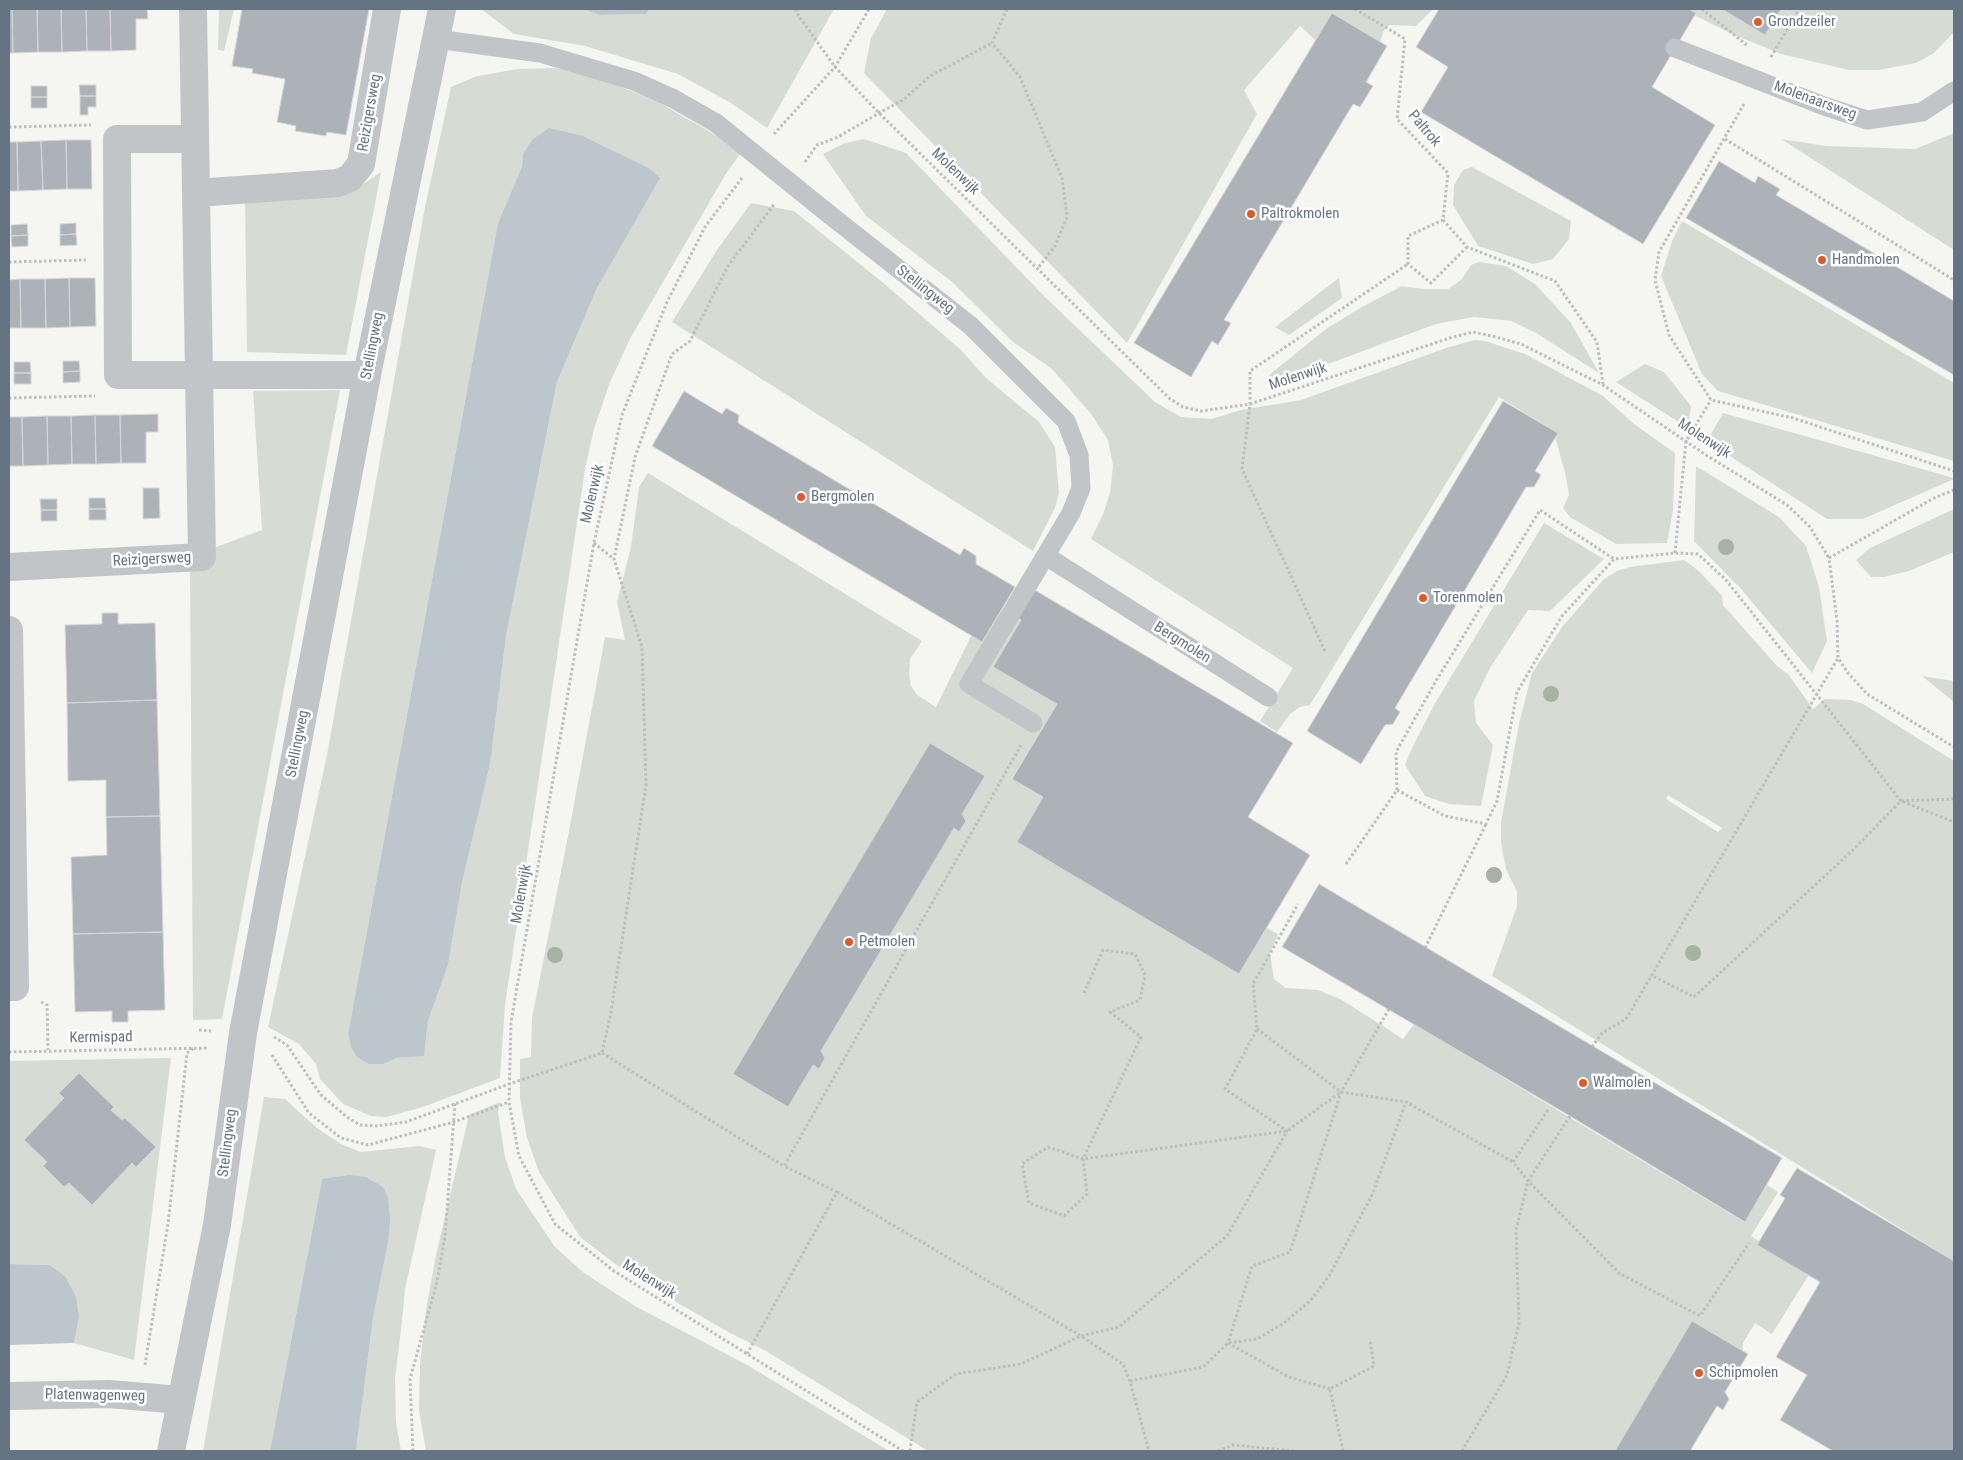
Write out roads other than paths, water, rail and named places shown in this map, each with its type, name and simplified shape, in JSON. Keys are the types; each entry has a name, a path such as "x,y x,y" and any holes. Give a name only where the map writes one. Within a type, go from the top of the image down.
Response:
{"street":[{"name":"Reizigersweg","path":"9,567 202,557 192,9"},
{"name":"Reizigersweg","path":"196,193 338,183 350,178 361,164 387,9"},
{"name":"Stellingweg","path":"172,1451 216,1225 242,1040 367,375 442,9"},
{"path":"194,139 117,139 118,375 367,375"},
{"path":"9,630 12,987"},
{"name":"Platenwagenweg","path":"9,1396 140,1395 181,1400"}],"lane":[{"name":"Stellingweg","path":"436,39 540,53 634,81 674,99 716,123 971,326 1066,421 1079,455 1081,488 1071,513 969,684 1033,723"},
{"name":"Molenaarsweg","path":"1675,48 1824,106 1867,120 1922,112 1954,90"},
{"name":"Bergmolen","path":"1046,556 1268,696"}],"place":[{"name":"Grondzeiler","path":"1758,22"},
{"name":"Paltrokmolen","path":"1251,214"},
{"name":"Handmolen","path":"1822,260"},
{"name":"Bergmolen","path":"801,497"},
{"name":"Torenmolen","path":"1423,598"},
{"name":"Petmolen","path":"849,942"},
{"name":"Walmolen","path":"1583,1083"},
{"name":"Schipmolen","path":"1699,1373"}]}
